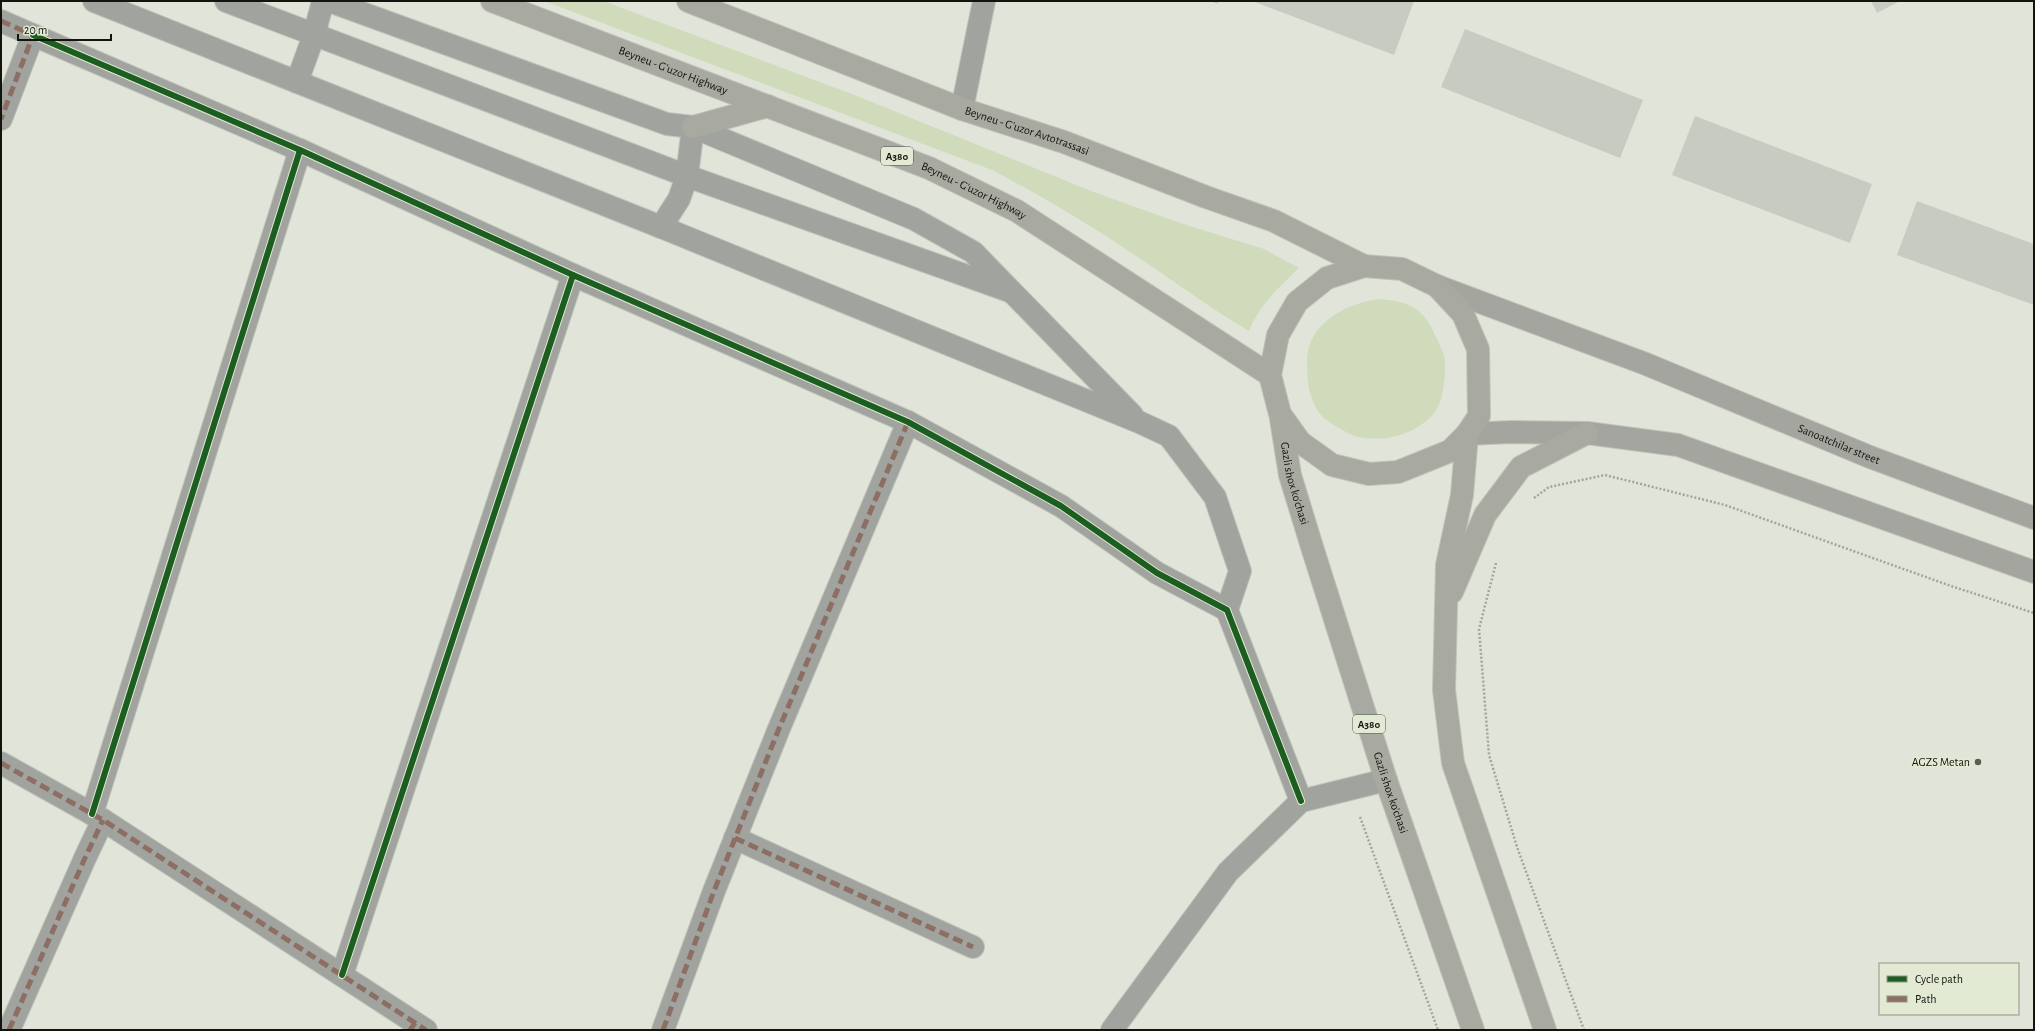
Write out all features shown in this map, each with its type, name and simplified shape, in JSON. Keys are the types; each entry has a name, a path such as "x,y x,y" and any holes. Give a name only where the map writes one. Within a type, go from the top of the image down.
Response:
{"highway":[{"name":"Beyneu - G'uzor Highway","path":"492,1 929,168 1017,211 1270,375"},
{"name":"Beyneu - G'uzor Avtotrassasi","path":"688,1 962,110 1064,142 1206,197 1274,220 1364,266"},
{"path":"693,127 768,106"},
{"path":"1270,375 1278,335 1297,302 1327,278 1364,266 1402,270 1437,286 1463,314 1478,349 1479,416 1467,434 1450,451 1426,462 1398,472 1369,474 1332,465 1300,442 1280,414"},
{"name":"Gazli shox ko'chasi","path":"1270,375 1280,414 1290,475 1386,780 1473,1030"},
{"path":"1446,610 1460,572 1485,515 1521,467 1587,433"},
{"path":"1467,434 1462,495 1447,565 1444,690 1453,763 1545,1030"}],"main road":[{"name":"Sanoatchilar street","path":"1437,286 1646,364 1870,458 2034,518"},
{"path":"1467,434 1511,432 1587,433 1678,445 2034,572"}],"street":[{"path":"94,1 661,227 1169,436 1215,497 1240,571 1227,610 1301,800"},
{"path":"226,1 687,176 1014,293"},
{"path":"298,82 314,35 322,1"},
{"path":"329,1 667,124 693,127 914,219 973,252 1138,422"},
{"path":"962,110 984,1"},
{"path":"1,21 300,150 573,275 908,422 1061,506 1157,573 1227,610"},
{"path":"1,119 33,35"},
{"path":"661,227 679,199 687,176 693,127"},
{"path":"9,1030 85,858 300,150"},
{"path":"342,975 573,275"},
{"path":"663,1030 735,838 778,731 908,422"},
{"path":"1,763 98,817 342,975 417,1028"},
{"path":"1112,1030 1228,872 1301,800 1386,780"},
{"path":"735,838 973,947"}],"path":[{"path":"1531,500 1548,487 1605,475 1725,505 1951,586 2034,613"},
{"path":"1498,555 1479,629 1489,755 1517,847 1584,1030"},
{"path":"1360,817 1438,1030"}],"green space":[{"path":"544,1 603,1 857,96 1091,191 1180,223 1264,249 1299,268 1264,304 1253,321 1249,331 1096,230 1045,199 992,170"},
{"path":"1380,299 1401,302 1416,309 1422,314 1432,329 1442,350 1445,359 1445,373 1440,402 1435,412 1428,420 1400,435 1390,438 1369,439 1348,433 1319,413 1309,390 1307,362 1309,348 1314,336 1321,326 1331,317 1354,305"}],"building":[{"path":"1210,1 1219,1 1218,4"},
{"path":"1252,1 1414,1 1394,55"},
{"path":"1871,1 1900,1 1877,13"},
{"path":"1465,29 1643,100 1620,158 1441,87"},
{"path":"1695,116 1872,184 1850,243 1672,175"},
{"path":"1917,201 2034,244 2034,305 1897,255"}],"marked path":[{"path":"1,21 33,35 1,119"},
{"path":"663,1030 714,891 778,731 908,422"},
{"path":"1,763 103,820 426,1030"},
{"path":"9,1030 103,820"},
{"path":"735,838 973,947"},
{"path":"410,1030 415,1023"}],"cycle path":[{"path":"33,35 300,150 573,275 908,422 1061,506 1157,573 1227,610 1301,801"},
{"path":"92,814 300,150"},
{"path":"342,975 573,275"}],"place":[{"name":"AGZS Metan","path":"1978,762"}]}
